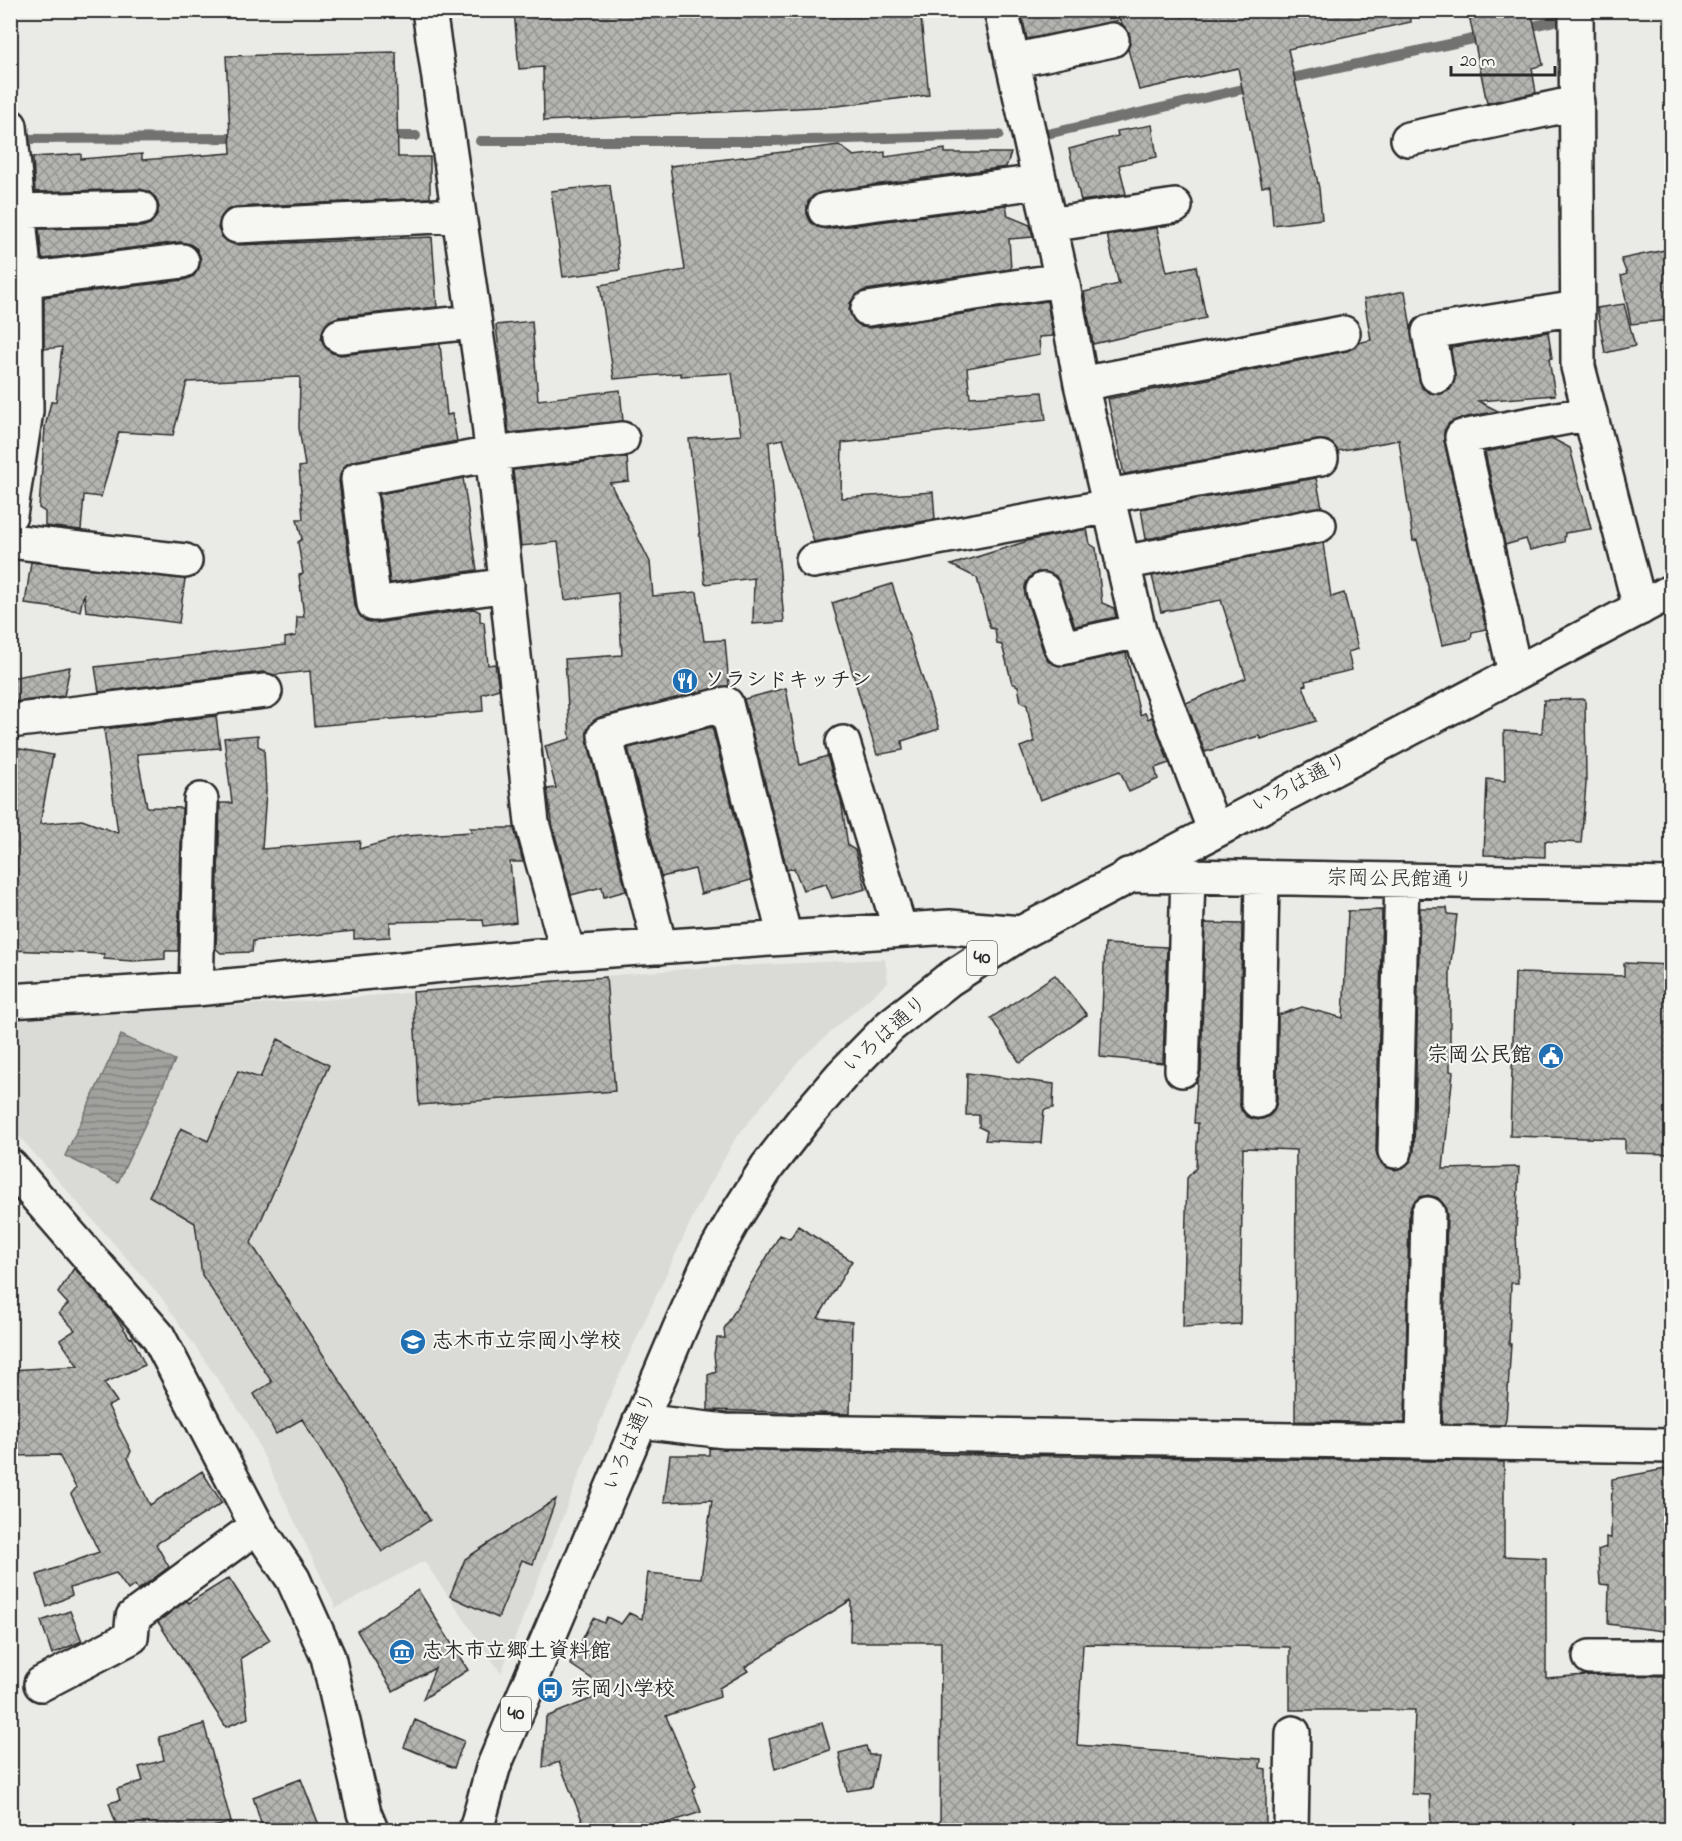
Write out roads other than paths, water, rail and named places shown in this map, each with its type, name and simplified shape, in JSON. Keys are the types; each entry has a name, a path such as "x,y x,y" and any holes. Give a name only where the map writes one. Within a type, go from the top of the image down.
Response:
{"street":[{"path":"429,10 492,454 532,823 568,953"},
{"path":"1000,10 1062,280 1081,384 1139,631 1214,829"},
{"path":"1576,25 1578,367 1640,608"},
{"path":"1012,61 1112,40"},
{"path":"1408,139 1577,104"},
{"path":"10,126 25,280 26,411 10,514"},
{"path":"825,210 1039,182"},
{"path":"1049,225 1175,206"},
{"path":"18,211 140,208"},
{"path":"237,226 458,216"},
{"path":"25,280 182,261"},
{"path":"868,309 1062,280"},
{"path":"1437,376 1429,332 1577,308"},
{"path":"340,336 473,322"},
{"path":"1081,384 1343,333"},
{"path":"1515,673 1462,437 1590,413"},
{"path":"507,585 375,604 358,479 492,454 622,439"},
{"path":"813,561 1321,458"},
{"path":"1122,563 1319,525"},
{"path":"10,541 185,561"},
{"path":"1043,591 1062,648 1139,631"},
{"name":"いろは通り","path":"476,1830 493,1767 707,1267 767,1167 842,1075 890,1026 948,980 1021,933 1214,829 1671,591"},
{"path":"10,721 265,691"},
{"path":"660,947 605,735 726,704 785,938"},
{"path":"843,743 900,930"},
{"path":"196,988 201,800"},
{"name":"宗岡公民館通り","path":"1128,876 1671,885"},
{"path":"1182,1070 1188,876"},
{"path":"1258,1101 1262,878"},
{"path":"1395,1151 1402,880"},
{"path":"10,1001 196,988 568,953 900,930 950,927 1021,933"},
{"path":"10,1166 158,1336 257,1527 293,1579 328,1657 364,1813 371,1830"},
{"path":"1423,1442 1428,1214"},
{"path":"640,1421 725,1431 1671,1446"},
{"path":"41,1684 131,1637 133,1617 257,1527"},
{"path":"1590,1657 1671,1657"},
{"path":"1291,1830 1293,1733"}],"waterway":[{"path":"1520,29 1603,10"},
{"path":"1283,80 1487,36"},
{"path":"1043,135 1256,86"},
{"path":"480,141 771,141 999,135"},
{"path":"386,136 416,136"},
{"path":"14,139 244,138"}],"place":[{"name":"ソラシドキッチン","path":"685,681"},
{"name":"宗岡公民館","path":"1551,1056"},
{"name":"志木市立宗岡小学校","path":"413,1342"},
{"name":"志木市立郷土資料館","path":"402,1652"},
{"name":"宗岡小学校","path":"550,1690"}]}
